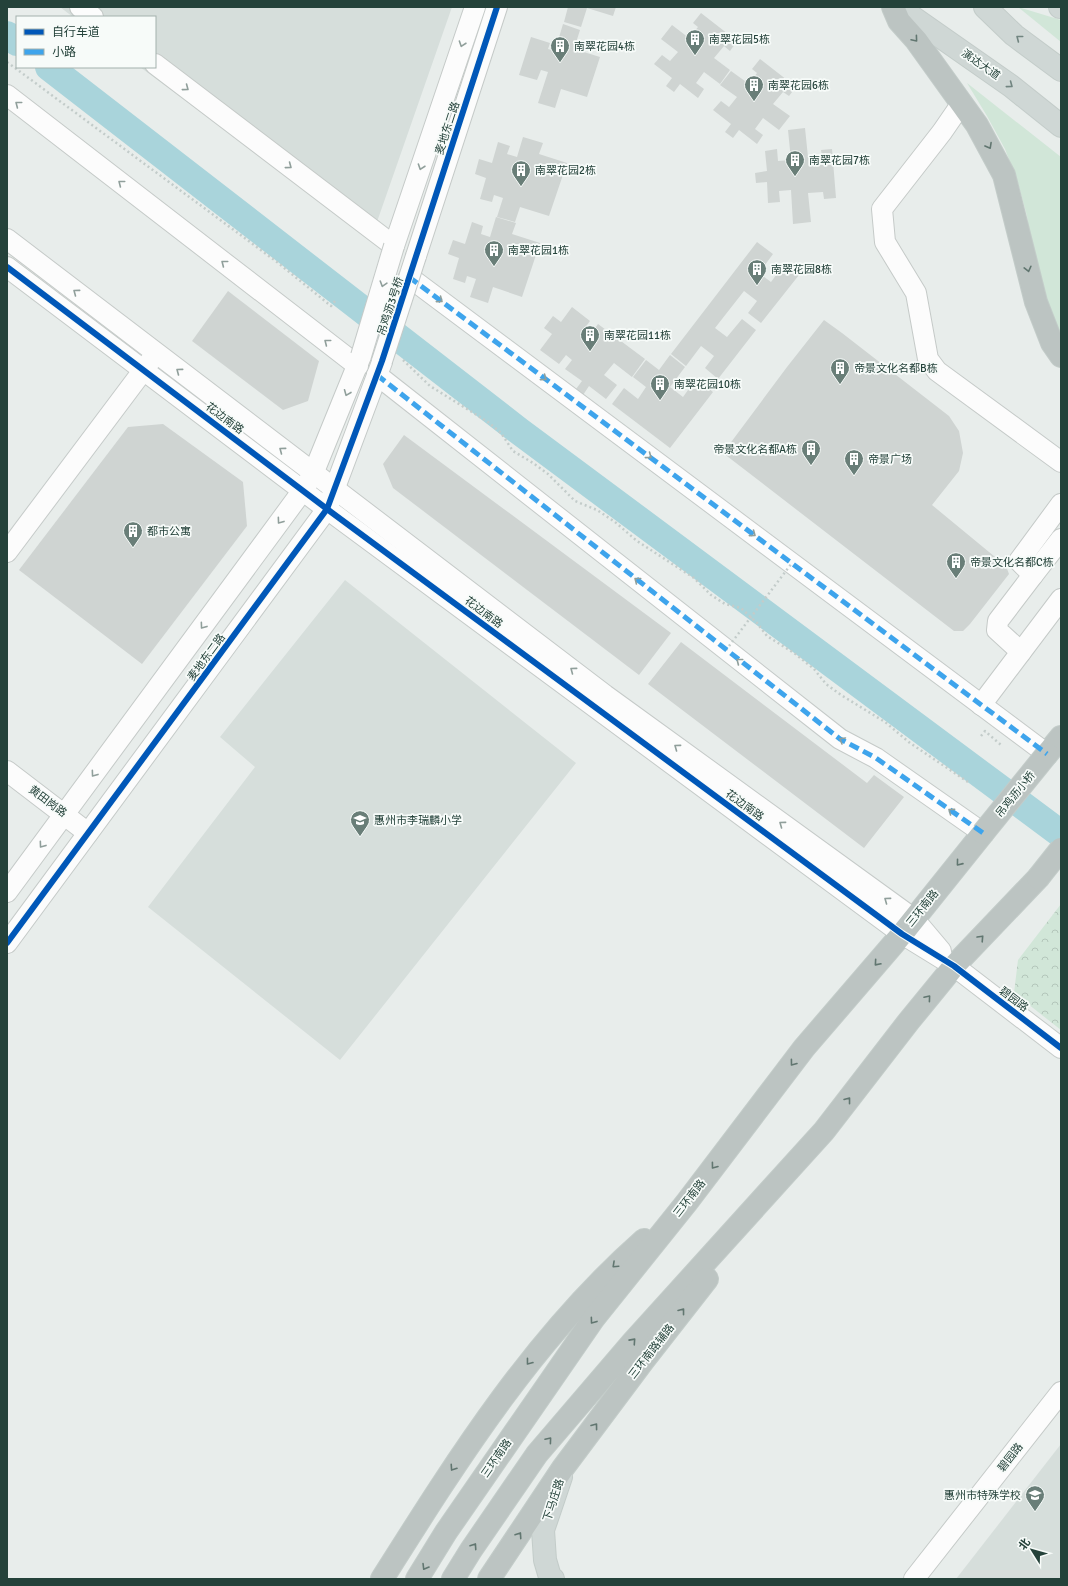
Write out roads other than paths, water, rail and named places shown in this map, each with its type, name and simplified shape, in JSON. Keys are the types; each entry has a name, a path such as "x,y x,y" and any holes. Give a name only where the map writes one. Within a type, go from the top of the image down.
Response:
{"highway":[{"path":"893,7 899,22 916,40 977,125 1004,175 1036,302 1052,343 1061,356"},
{"path":"1047,754 1061,737"},
{"name":"吊鸡沥小桥","path":"983,833 1047,754"},
{"name":"三环南路","path":"417,1579 446,1532 594,1318 686,1202 804,1048 908,926 983,833"},
{"path":"453,1579 471,1550 537,1454 632,1342 824,1131 909,1021 954,966 1038,878 1061,849"},
{"name":"三环南路辅路","path":"489,1579 564,1468 643,1361 824,1131"},
{"path":"382,1579 439,1488 489,1415 555,1329 612,1268 686,1202"}],"main road":[{"name":"演达大道","path":"898,7 1011,86 1061,126"},
{"path":"985,7 1014,36 1061,70"},
{"name":"下马庄路","path":"553,1579 550,1577 545,1560 543,1530 564,1468"}],"street":[{"path":"80,7 92,16"},
{"name":"麦地东二路","path":"394,246 475,7"},
{"name":"麦地东二路","path":"416,256 497,7"},
{"path":"156,65 394,246"},
{"path":"7,95 359,361"},
{"path":"962,103 942,132 882,209 885,242 916,294 928,359 937,371 1061,462"},
{"name":"花边南路","path":"7,239 156,353 308,482 328,509 908,926"},
{"name":"吊鸡沥3号桥","path":"359,361 394,246"},
{"name":"吊鸡沥3号桥","path":"379,368 416,256"},
{"name":"花边南路","path":"7,267 144,370 308,482 335,489 908,926 954,966"},
{"path":"409,277 1047,754"},
{"path":"7,552 156,353"},
{"name":"麦地东二路","path":"7,892 308,482 359,361"},
{"path":"379,368 726,650 840,739 876,758 983,833"},
{"name":"麦地东二路","path":"7,943 328,509 379,368"},
{"path":"1033,576 1019,561 1061,504"},
{"path":"1021,652 997,630 998,621 1061,539"},
{"path":"981,705 1061,599"},
{"name":"黄田岗路","path":"7,771 88,833"},
{"name":"碧园路","path":"954,966 1061,1048"},
{"name":"碧园路","path":"914,1579 1061,1392"}],"waterway":[{"path":"7,35 16,41"},
{"path":"50,68 519,431 1061,834"}],"place":[{"name":"南翠花园5栋","path":"695,56"},
{"name":"南翠花园4栋","path":"560,63"},
{"name":"南翠花园6栋","path":"754,102"},
{"name":"南翠花园7栋","path":"795,177"},
{"name":"南翠花园2栋","path":"521,187"},
{"name":"南翠花园1栋","path":"494,267"},
{"name":"南翠花园8栋","path":"757,286"},
{"name":"南翠花园11栋","path":"590,352"},
{"name":"帝景文化名都B栋","path":"840,385"},
{"name":"南翠花园10栋","path":"660,401"},
{"name":"帝景文化名都A栋","path":"811,466"},
{"name":"帝景广场","path":"854,476"},
{"name":"都市公寓","path":"133,548"},
{"name":"帝景文化名都C栋","path":"956,579"},
{"name":"惠州市李瑞麟小学","path":"360,837"},
{"name":"惠州市特殊学校","path":"1035,1512"}]}
